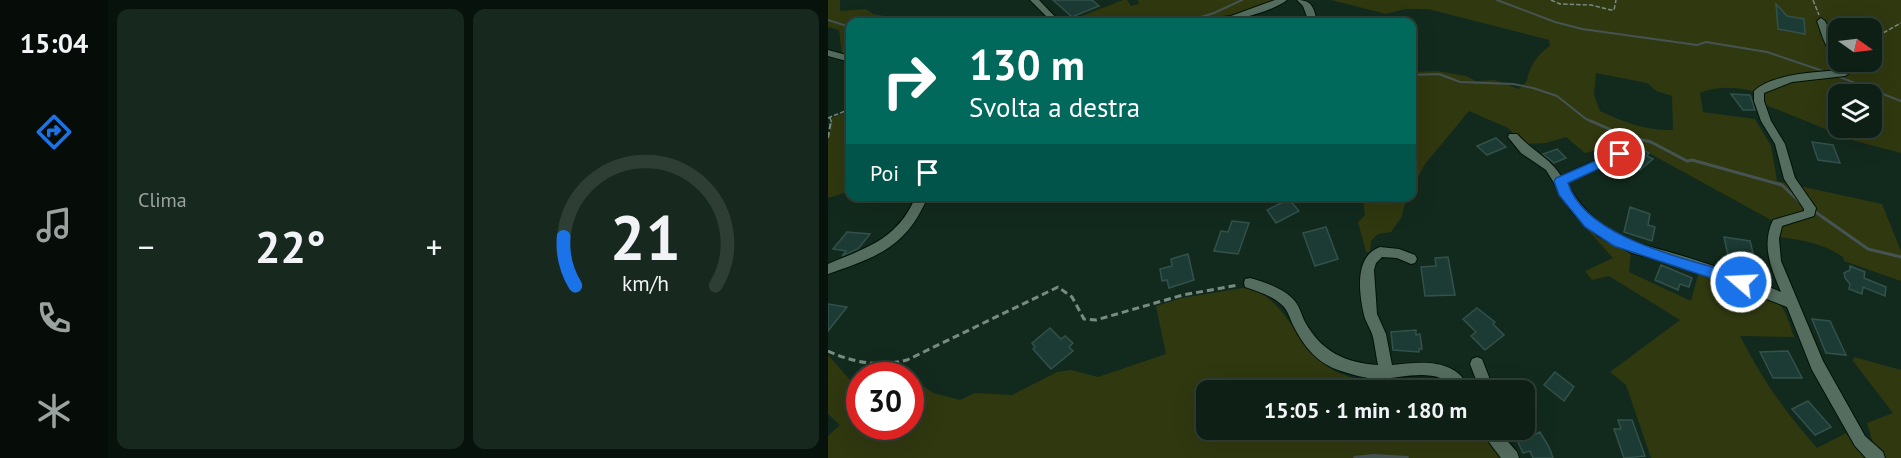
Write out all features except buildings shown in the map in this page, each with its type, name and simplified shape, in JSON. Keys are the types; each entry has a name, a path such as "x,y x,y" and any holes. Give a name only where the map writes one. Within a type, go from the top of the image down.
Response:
{"street":[{"path":"1034,0 1052,18"},
{"path":"1230,18 1283,0"},
{"path":"1301,0 1307,5 1312,18"},
{"path":"1821,21 1828,38"},
{"path":"828,53 846,58"},
{"path":"1846,72 1798,76 1759,91 1759,100 1767,121 1780,144 1790,178 1810,211 1777,223 1773,238 1775,261 1817,365 1860,441 1877,458"},
{"path":"1513,137 1550,168 1561,181 1564,192 1589,223 1618,242 1686,262 1792,303"},
{"path":"1561,181 1620,154"},
{"path":"828,268 876,250 893,240 912,220 920,201"},
{"path":"1386,371 1379,333 1370,315 1366,277 1368,266 1376,252 1383,250 1391,250 1411,259"},
{"path":"1250,284 1288,302 1310,343 1325,357 1337,363 1378,372 1425,368 1438,370 1457,380"},
{"path":"1477,364 1483,380"},
{"path":"1499,440 1511,458"}],"path":[{"path":"1551,0 1564,5 1595,5 1611,11 1614,10 1616,0"},
{"path":"1813,0 1821,21"},
{"path":"1882,33 1901,23"},
{"path":"828,138 832,123 829,118 846,111"},
{"path":"828,351 861,362 887,366 907,360 1058,287 1072,297 1084,319 1096,320 1183,295 1250,284"}],"green space":[{"path":"828,0 840,0 840,11 866,9 873,14 884,16 883,18 846,18 846,52 842,55 839,30 828,27"},
{"path":"1123,0 1127,0 1131,6 1139,4 1138,0 1278,0 1228,18 1076,18"},
{"path":"1331,0 1901,0 1901,153 1848,138 1882,138 1882,84 1828,84 1828,130 1761,103 1762,94 1739,88 1723,88 1700,93 1703,112 1755,119 1771,146 1777,181 1882,204 1901,251 1901,281 1844,261 1843,257 1819,245 1777,237 1780,225 1629,142 1585,153 1566,137 1546,143 1524,144 1508,128 1469,111 1425,164 1416,181 1416,72 1437,71 1466,76 1476,81 1494,80 1519,89 1527,81 1535,61 1550,46 1549,40 1428,9 1405,9 1386,14","holes":["1596,73 1647,83 1656,91 1672,96 1673,130 1645,127 1600,111 1594,95"]},
{"path":"846,112 846,192 828,198 828,140 832,118"},
{"path":"1363,201 1406,201 1401,218 1391,232 1378,234 1371,241 1370,252 1366,252 1358,222 1365,215"},
{"path":"1586,228 1606,242 1631,252 1629,272 1691,301 1699,271 1751,289 1778,303 1786,314 1794,337 1740,336 1757,367 1784,408 1817,448 1846,433 1867,458 1651,458 1626,385 1610,372 1680,320 1609,276 1592,280 1585,271 1613,258"},
{"path":"1249,287 1265,296 1277,307 1318,359 1332,369 1361,380 1196,380 1196,440 1486,440 1503,458 828,458 828,436 840,425 828,414 828,355 846,375 846,440 924,440 924,387 933,393 960,400 975,393 1012,395 1057,372 1071,370 1098,377 1166,354 1156,306 1182,298"},
{"path":"1854,357 1901,370 1901,458 1886,458 1874,446 1867,423 1893,413 1853,361"}],"waterway":[{"path":"1198,18 1242,0"},
{"path":"1497,0 1555,22 1582,29 1697,45 1706,42 1767,52 1823,71"},
{"path":"828,20 846,26"},
{"path":"1416,75 1439,74 1460,82 1513,84 1533,88 1557,96 1586,119 1595,123"},
{"path":"1837,76 1901,101"},
{"path":"1591,121 1625,136 1651,142 1687,161 1692,160 1782,185 1801,203"},
{"path":"1814,211 1868,249 1901,257"},
{"path":"1355,458 1374,456 1407,458"}],"route":[{"path":"1620,154 1561,181 1564,192 1589,223 1618,242 1636,249 1662,254 1741,282"}]}
